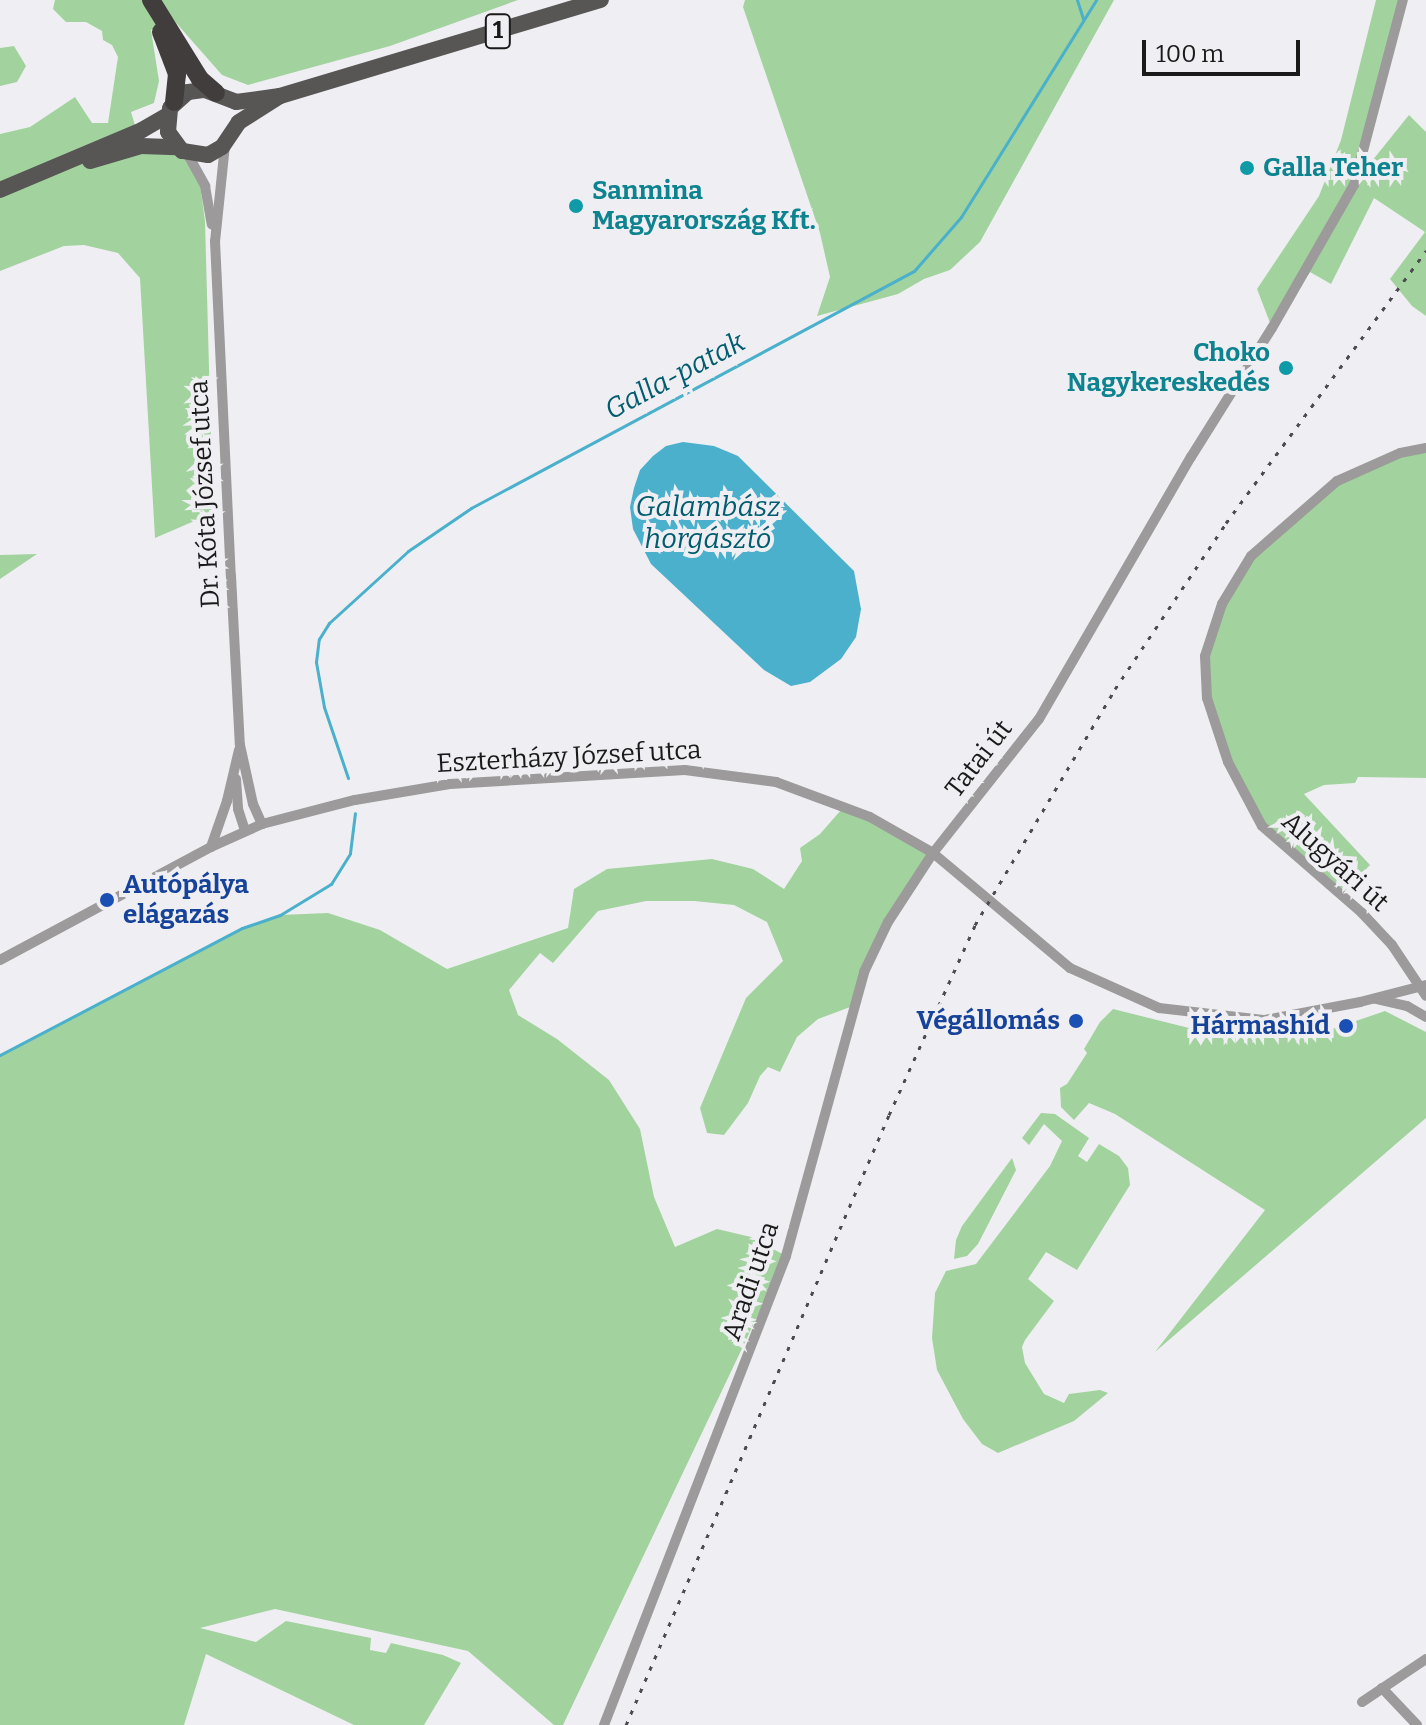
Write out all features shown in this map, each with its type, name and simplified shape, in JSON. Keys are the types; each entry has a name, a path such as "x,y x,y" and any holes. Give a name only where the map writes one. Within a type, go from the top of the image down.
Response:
{"highway":[{"path":"153,3 200,79 216,93"},
{"path":"153,3 177,74 171,108"}],"main road":[{"name":"1","path":"0,190 142,130 193,90 216,93 236,102 280,96 601,0"},
{"path":"216,93 231,110 229,138"},
{"name":"1","path":"44,173 141,146 208,155 229,138 239,122 280,96"},
{"path":"171,108 168,132 182,150"}],"street":[{"name":"Tatai út","path":"933,853 1039,719 1354,185 1403,0"},
{"path":"215,241 222,156 229,138"},
{"path":"182,150 205,186 215,241"},
{"name":"Dr. Kóta József utca","path":"215,241 240,745 253,804 262,824"},
{"name":"Alugyári út","path":"1424,989 1392,945 1362,913 1262,826 1228,762 1207,698 1205,656 1222,604 1251,556 1337,481 1400,453 1426,448"},
{"name":"Dr. Kóta József utca","path":"211,847 240,745"},
{"name":"Dr. Kóta József utca","path":"235,769 238,809 245,830"},
{"name":"Eszterházy József utca","path":"0,960 245,830 342,802 450,784 634,770 715,771 776,782 841,803 933,853"},
{"path":"933,853 1070,968 1159,1008 1265,1020 1424,989"},
{"name":"Aradi utca","path":"604,1725 786,1256 864,972 888,922 933,853"},
{"path":"1374,998 1407,1006 1426,1017"},
{"path":"1362,1702 1426,1659"},
{"path":"1382,1688 1417,1725"}],"green space":[{"path":"55,0 518,0 390,46 248,85 222,75 171,17 151,30 159,81 154,103 131,112 141,145 186,156 200,184 205,221 213,513 155,538 140,278 118,253 84,245 64,246 0,271 0,134 30,127 75,97 92,123 108,123 118,57 112,45 103,40 102,31 86,22 66,22 53,9"},
{"path":"745,0 1114,0 980,242 950,270 924,279 898,294 817,316 830,277 820,233 743,7"},
{"path":"1376,0 1403,0 1355,182 1409,115 1426,132 1426,316 1412,306 1390,279 1425,232 1374,198 1331,284 1310,272 1272,328 1257,289 1319,196 1341,140"},
{"path":"14,46 26,66 17,82 0,86 0,48"},
{"path":"1426,448 1426,778 1358,777 1355,783 1324,785 1304,794 1370,865 1342,894 1262,826 1228,762 1207,698 1205,656 1222,604 1251,556 1337,481"},
{"path":"37,554 0,579 0,555"},
{"path":"841,810 903,835 933,853 888,922 853,1006 818,1019 797,1037 780,1072 768,1067 760,1076 748,1103 724,1135 707,1133 700,1108 746,998 783,961 767,922 734,905 694,901 646,901 598,911 553,963 540,953 509,990 518,1015 557,1039 609,1080 640,1129 654,1197 675,1247 717,1229 751,1237 786,1256 563,1725 554,1725 468,1651 275,1609 200,1628 256,1642 286,1621 371,1638 370,1650 386,1653 391,1643 443,1655 461,1663 424,1725 354,1725 206,1654 184,1725 0,1725 0,1055 242,928 280,915 328,913 380,930 447,969 568,928 574,889 607,869 712,859 753,869 784,889 802,861 800,848 820,834"},
{"path":"1113,1009 1213,1034 1312,1036 1385,1011 1426,1032 1426,1118 1155,1352 1265,1210 1115,1114 1089,1103 1074,1120 1061,1107 1060,1088 1067,1084 1087,1053 1084,1049 1100,1022"},
{"path":"1041,1113 1055,1114 1089,1138 1078,1156 1087,1162 1099,1144 1119,1156 1128,1168 1130,1185 1077,1270 1046,1252 1028,1279 1054,1301 1025,1340 1022,1347 1025,1363 1044,1394 1064,1403 1069,1394 1100,1390 1108,1393 1074,1421 998,1453 982,1444 963,1419 937,1370 932,1338 935,1293 946,1271 976,1264 1050,1166 1062,1141 1044,1124 1029,1145 1022,1138"},
{"path":"1012,1158 1016,1170 978,1244 967,1256 954,1259 956,1240 962,1226"}],"water":[{"name":"Galambász horgásztó","path":"683,442 714,446 738,456 854,571 861,609 856,637 841,659 810,682 791,686 764,670 651,564 633,529 630,507 634,488 640,470 653,456 666,446"}],"waterway":[{"path":"1077,0 1083,19"},
{"name":"Galla-patak","path":"348,778 324,707 316,662 319,639 329,623 408,551 471,508 914,271 961,217 1096,0"},
{"name":"Galla-patak","path":"0,1055 242,928 280,915 331,884 350,853 355,813"}],"railway":[{"path":"626,1725 889,1115 975,925 1115,689 1226,523 1426,251"}],"place":[{"name":"Galla Teher","path":"1247,168"},
{"name":"Sanmina Magyarország Kft.","path":"576,206"},
{"name":"Choko Nagykereskedés","path":"1286,368"},
{"name":"Autópálya elágazás","path":"107,900"},
{"name":"Végállomás","path":"1076,1021"},
{"name":"Hármashíd","path":"1346,1026"}]}
